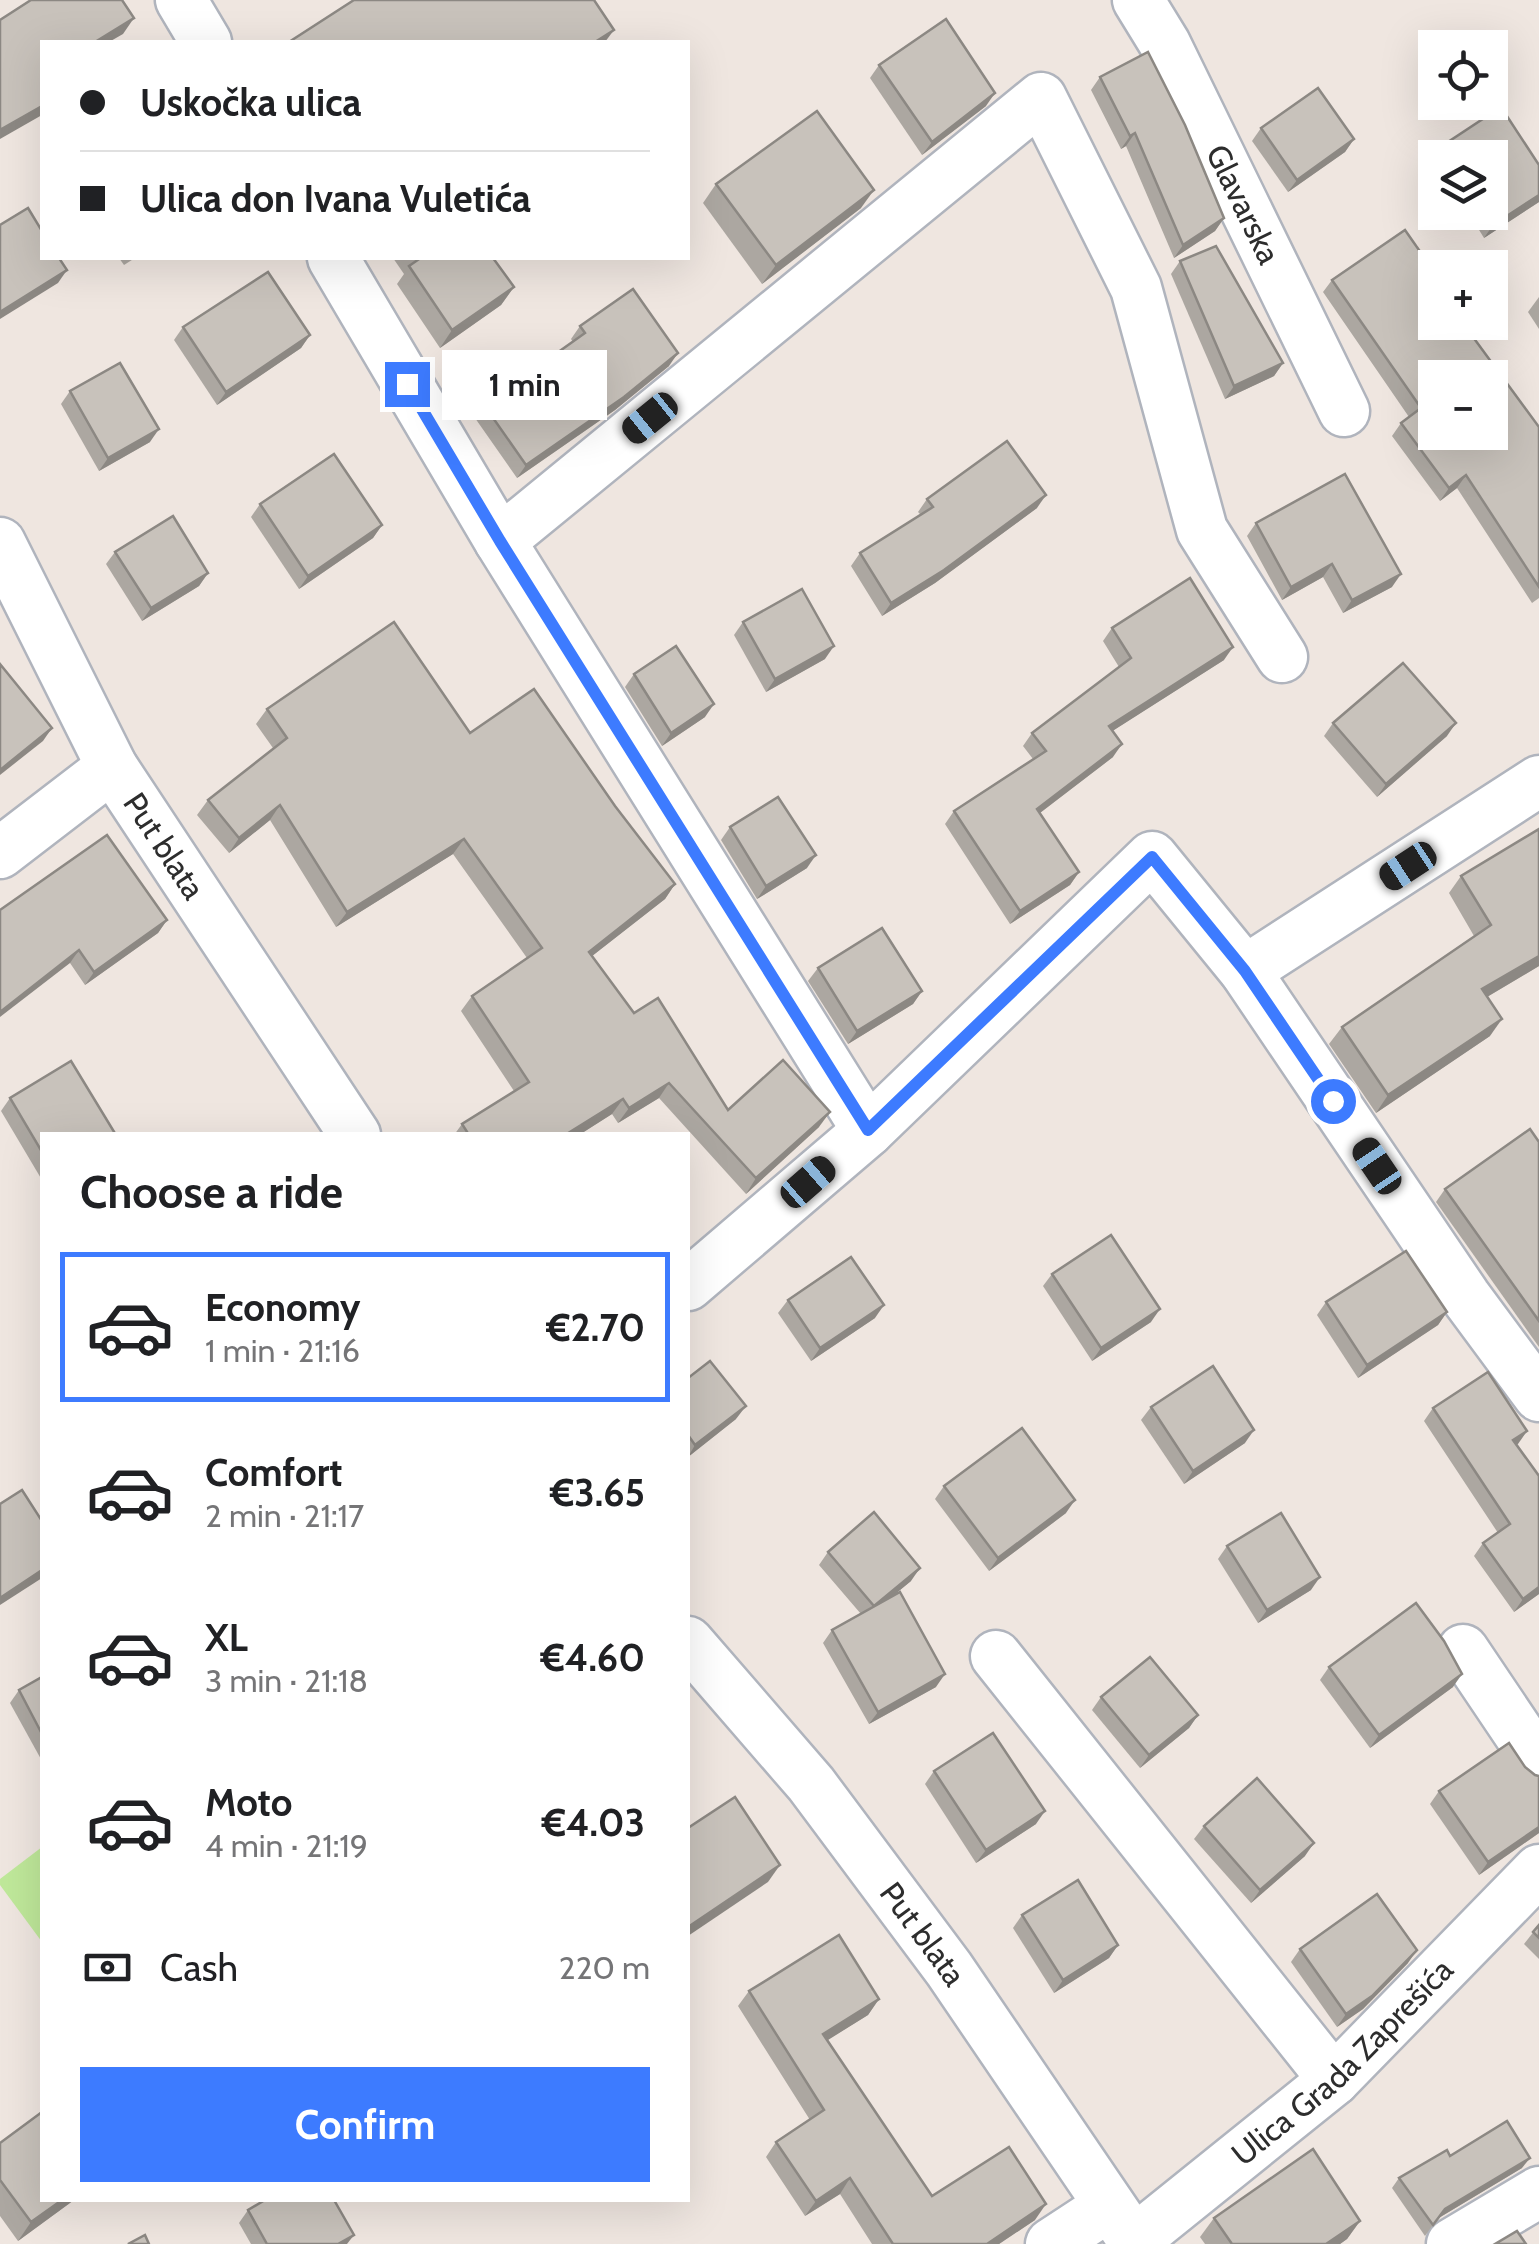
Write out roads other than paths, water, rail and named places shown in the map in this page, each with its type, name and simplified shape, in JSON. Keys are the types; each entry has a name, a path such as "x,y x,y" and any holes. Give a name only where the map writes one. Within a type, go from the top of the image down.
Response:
{"street":[{"path":"182,0 205,40"},
{"name":"Glavarska","path":"1138,0 1165,44 1344,411"},
{"path":"500,541 1041,98 1136,288 1202,530 1282,658"},
{"path":"334,260 500,541 868,1130"},
{"name":"Put blata","path":"0,543 112,766 353,1132"},
{"path":"0,853 112,766"},
{"path":"1245,971 1539,781"},
{"path":"690,1283 868,1130 1152,857 1245,971 1465,1296 1539,1396"},
{"name":"Put blata","path":"690,1644 822,1799 948,1969 1127,2230"},
{"path":"1463,1650 1539,1763"},
{"path":"996,1656 1334,2080"},
{"name":"Ulica Grada Zaprešića","path":"1050,2244 1127,2230 1334,2080 1539,1870"},
{"path":"1452,2244 1539,2192"}]}
